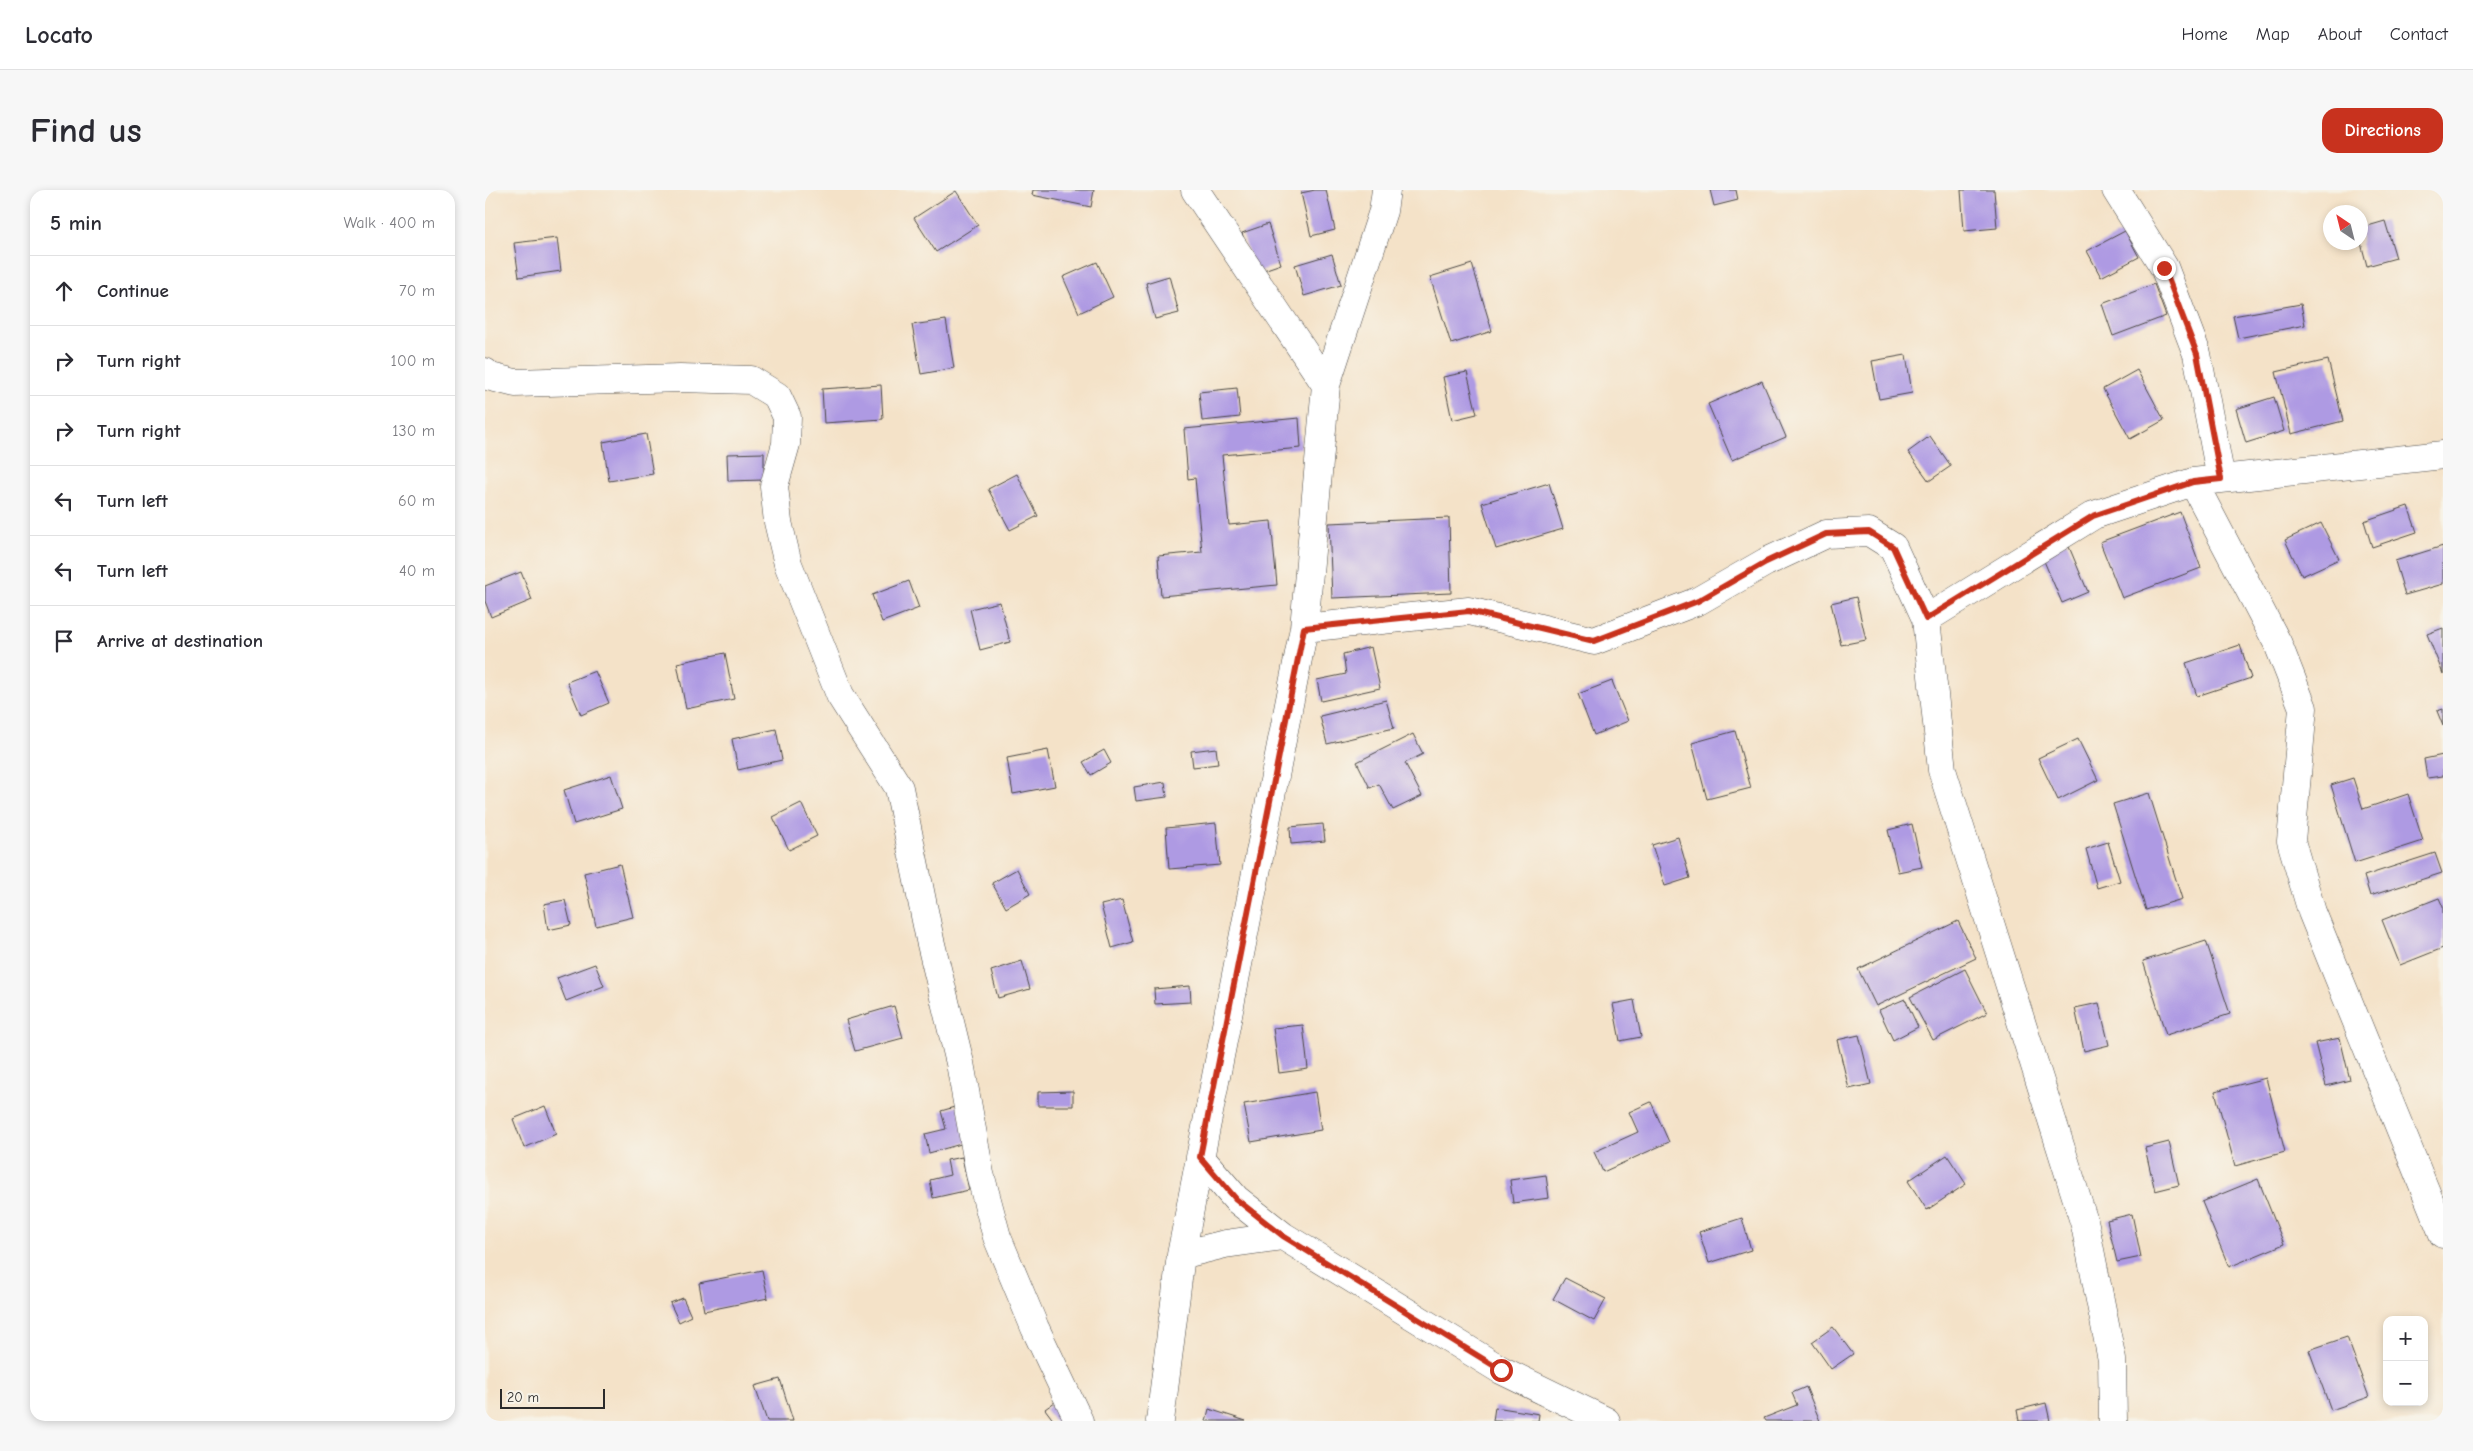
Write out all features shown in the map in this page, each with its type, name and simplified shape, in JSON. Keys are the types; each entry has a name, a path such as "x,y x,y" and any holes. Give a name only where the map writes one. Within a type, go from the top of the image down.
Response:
{"street":[{"path":"1195,190 1326,385"},
{"path":"1157,1417 1181,1255 1304,628 1326,385 1383,211 1386,190"},
{"path":"2115,190 2164,268 2197,354 2221,479"},
{"path":"485,372 487,376 515,382 680,378 751,380 777,396 787,417 786,444 774,486 778,522 788,564 840,694 899,788 930,940 960,1063 980,1174 997,1238 1035,1328 1079,1421"},
{"path":"1926,619 2093,516 2193,482 2443,455"},
{"path":"2193,482 2278,644 2303,708 2291,841 2312,912 2443,1234"},
{"path":"1304,628 1469,611 1594,641 1698,601 1766,562 1826,534 1869,532 1893,547 1926,619 1942,770 2085,1225 2112,1360 2113,1421"},
{"path":"1200,1157 1236,1199 1283,1236 1501,1370 1606,1421"},
{"path":"1181,1255 1225,1244 1283,1236"}],"building":[{"path":"1033,190 1094,190 1091,207 1032,195"},
{"path":"1326,190 1335,230 1311,236 1301,193"},
{"path":"1710,190 1736,190 1738,200 1714,206"},
{"path":"1961,190 1994,190 1997,228 1964,231"},
{"path":"956,191 978,225 936,252 914,218"},
{"path":"2385,221 2396,258 2367,266 2363,250 2368,250 2368,226"},
{"path":"1268,224 1281,264 1255,273 1242,233"},
{"path":"2125,231 2139,257 2101,277 2087,251"},
{"path":"557,238 561,271 519,277 514,243"},
{"path":"1332,254 1341,285 1304,296 1295,265"},
{"path":"1097,262 1113,297 1079,313 1063,277"},
{"path":"1472,264 1492,331 1451,344 1430,277"},
{"path":"1169,276 1179,313 1155,319 1146,283"},
{"path":"2154,284 2166,316 2113,336 2102,304"},
{"path":"2301,304 2305,325 2238,338 2233,316"},
{"path":"946,320 954,368 921,374 912,325"},
{"path":"1906,355 1912,393 1879,399 1872,361"},
{"path":"2328,360 2343,421 2291,434 2276,372"},
{"path":"2137,370 2164,420 2130,439 2103,389"},
{"path":"1467,372 1477,414 1452,420 1443,377"},
{"path":"1762,381 1786,437 1732,460 1708,404"},
{"path":"881,385 883,419 824,423 822,389"},
{"path":"1237,388 1240,417 1202,421 1199,392"},
{"path":"2274,397 2284,431 2246,443 2236,409"},
{"path":"1299,418 1301,448 1222,455 1229,525 1271,521 1277,585 1161,596 1158,556 1202,552 1195,478 1188,479 1184,429"},
{"path":"646,434 653,474 609,481 603,442"},
{"path":"1930,436 1951,466 1929,481 1908,452"},
{"path":"764,453 764,480 728,481 727,454"},
{"path":"1017,474 1038,516 1010,530 988,489"},
{"path":"1549,483 1563,529 1496,549 1482,503"},
{"path":"2408,506 2417,532 2372,547 2364,521"},
{"path":"2180,512 2201,568 2122,598 2100,542"},
{"path":"1449,518 1451,593 1332,598 1329,523"},
{"path":"2321,523 2339,559 2302,576 2285,540"},
{"path":"2067,542 2088,592 2062,603 2041,554"},
{"path":"2443,546 2443,584 2405,595 2395,561"},
{"path":"521,572 532,600 491,617 485,601 485,586"},
{"path":"909,581 919,608 882,622 872,595"},
{"path":"1856,597 1866,640 1841,645 1831,603"},
{"path":"1000,602 1010,642 980,650 970,609"},
{"path":"2443,628 2443,674 2427,634"},
{"path":"2240,645 2251,678 2197,696 2186,663"},
{"path":"1371,647 1380,688 1321,701 1317,680 1346,674 1343,654"},
{"path":"725,653 734,699 686,709 677,663"},
{"path":"595,671 609,703 581,715 567,682"},
{"path":"1612,681 1628,721 1594,735 1578,694"},
{"path":"1386,700 1394,728 1327,744 1320,716"},
{"path":"2443,709 2443,726 2437,711"},
{"path":"776,729 782,760 738,770 732,739"},
{"path":"1735,731 1751,788 1707,799 1692,743"},
{"path":"1413,734 1423,754 1405,763 1422,796 1393,810 1379,784 1370,788 1357,762"},
{"path":"2078,739 2098,780 2058,800 2038,758"},
{"path":"1216,748 1218,764 1193,767 1191,751"},
{"path":"1048,750 1055,786 1013,794 1007,758"},
{"path":"1104,750 1111,763 1091,775 1083,762"},
{"path":"2443,755 2443,776 2427,778 2424,759"},
{"path":"611,775 622,809 574,824 564,790"},
{"path":"2353,778 2363,809 2408,794 2423,841 2355,863 2331,785"},
{"path":"1165,782 1167,797 1136,801 1134,787"},
{"path":"2149,793 2182,899 2146,910 2113,804"},
{"path":"801,803 817,836 789,850 773,817"},
{"path":"1216,823 1220,865 1169,869 1166,828"},
{"path":"1323,824 1325,841 1291,844 1290,827"},
{"path":"1912,824 1922,867 1898,872 1888,830"},
{"path":"1678,837 1690,878 1665,886 1652,845"},
{"path":"2108,842 2120,881 2097,888 2086,849"},
{"path":"2435,853 2442,873 2370,896 2364,876"},
{"path":"620,864 633,917 596,926 584,873"},
{"path":"1017,869 1030,894 1006,908 992,883"},
{"path":"2439,898 2443,907 2443,948 2400,965 2382,920"},
{"path":"565,900 571,925 548,930 544,904"},
{"path":"1122,900 1133,942 1112,948 1101,905"},
{"path":"1958,921 1976,958 1876,1006 1858,969"},
{"path":"2206,941 2230,1014 2166,1035 2143,961"},
{"path":"1022,961 1030,989 998,998 991,971"},
{"path":"595,964 604,986 566,1001 557,978"},
{"path":"1965,969 1987,1013 1933,1040 1910,997"},
{"path":"1190,986 1191,1002 1155,1004 1154,989"},
{"path":"1905,999 1918,1027 1893,1040 1879,1010"},
{"path":"1634,1000 1641,1037 1620,1041 1613,1004"},
{"path":"2099,1003 2109,1045 2084,1051 2075,1008"},
{"path":"894,1006 903,1038 855,1051 846,1020"},
{"path":"1303,1025 1308,1069 1279,1073 1273,1028"},
{"path":"1859,1035 1871,1084 1849,1089 1837,1040"},
{"path":"2340,1038 2350,1080 2326,1086 2315,1043"},
{"path":"2266,1078 2285,1152 2235,1166 2215,1091"},
{"path":"1073,1091 1073,1106 1038,1106 1038,1092"},
{"path":"1315,1092 1321,1130 1251,1142 1244,1104"},
{"path":"1651,1102 1669,1142 1603,1172 1594,1152 1638,1132 1629,1112"},
{"path":"545,1106 556,1134 524,1148 513,1119"},
{"path":"958,1106 968,1142 929,1153 925,1134 946,1129 941,1111"},
{"path":"2169,1142 2179,1185 2155,1191 2145,1148"},
{"path":"1947,1155 1966,1184 1927,1210 1908,1181"},
{"path":"962,1157 969,1190 933,1198 930,1180 950,1175 947,1160"},
{"path":"1546,1175 1549,1198 1513,1203 1510,1180"},
{"path":"2258,1179 2284,1244 2229,1267 2202,1202"},
{"path":"2132,1214 2141,1257 2117,1262 2107,1220"},
{"path":"1742,1218 1751,1250 1709,1263 1699,1232"},
{"path":"762,1270 768,1298 704,1311 699,1283"},
{"path":"1565,1278 1606,1299 1594,1321 1553,1299"},
{"path":"683,1298 691,1316 679,1322 670,1303"},
{"path":"1833,1327 1853,1354 1831,1369 1812,1342"},
{"path":"2347,1337 2369,1397 2331,1410 2309,1350"},
{"path":"780,1379 793,1421 767,1421 755,1386"},
{"path":"1806,1387 1820,1421 1766,1421 1764,1418 1797,1405 1792,1393"},
{"path":"1059,1399 1072,1421 1054,1421 1045,1409"},
{"path":"2046,1403 2050,1421 2019,1421 2017,1410"},
{"path":"1495,1407 1539,1414 1538,1421 1493,1421"},
{"path":"1209,1409 1246,1421 1206,1421"}],"route":[{"path":"1501,1370 1283,1236 1236,1199 1200,1157 1304,628 1469,611 1594,641 1698,601 1766,562 1826,534 1869,532 1893,547 1926,619 2093,516 2193,482 2221,479 2197,354 2164,268"}]}
